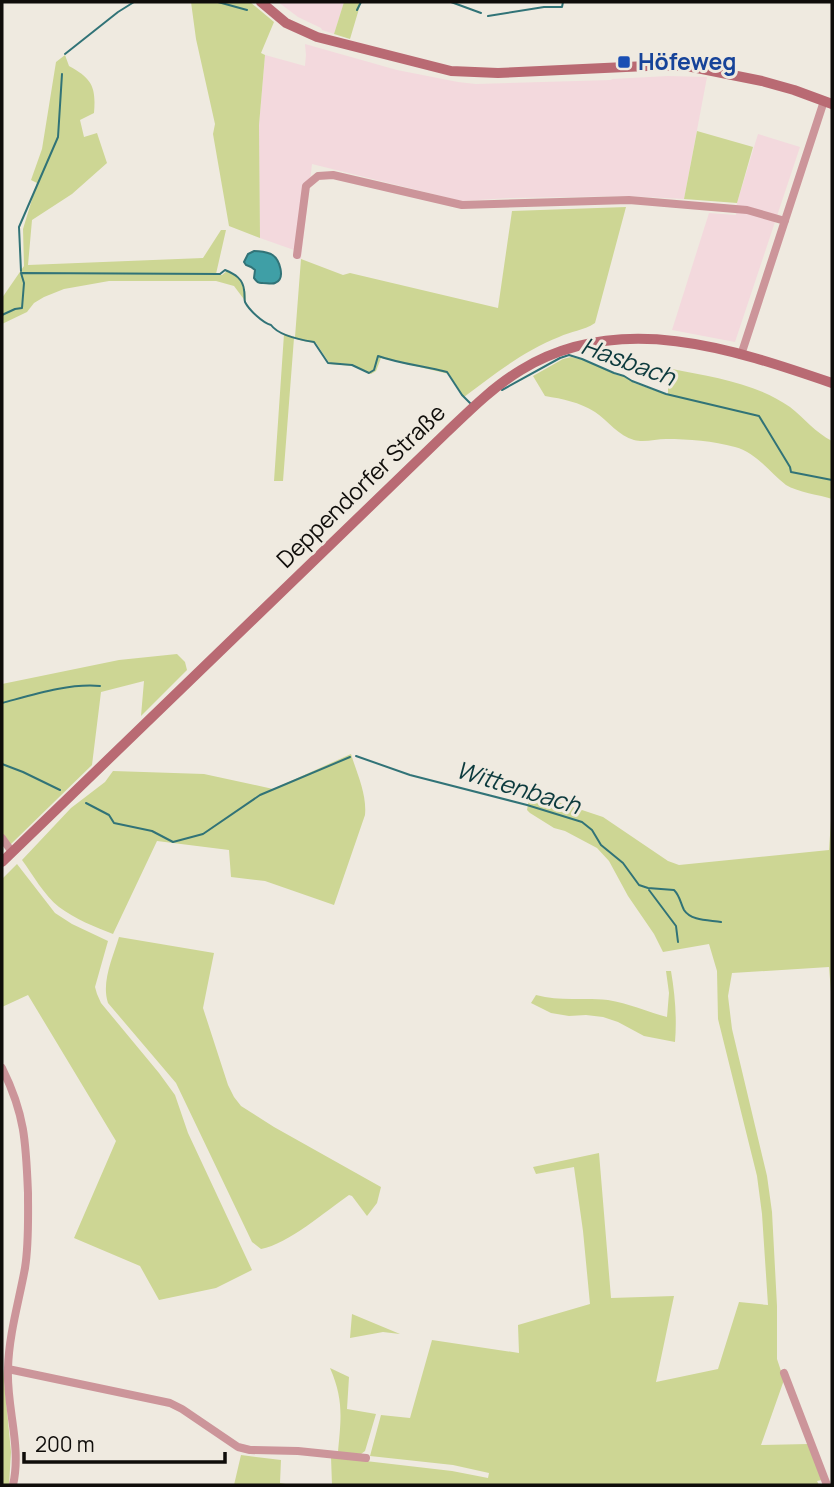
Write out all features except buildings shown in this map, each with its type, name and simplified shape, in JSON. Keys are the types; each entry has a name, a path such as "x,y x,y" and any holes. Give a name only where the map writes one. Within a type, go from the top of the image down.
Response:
{"street":[{"path":"261,2 286,23 317,37 440,69 498,74 687,66 762,81 828,102 741,355"},
{"path":"297,255 306,186 318,176 333,175 462,205 629,201 747,210 785,221"},
{"name":"Deppendorfer Straße","path":"2,862 475,405 502,383 538,361 558,352 614,339 660,340 700,345 741,355 832,383"},
{"path":"2,838 12,852"},
{"path":"2,1068 16,1100 27,1147 29,1227 8,1369 16,1459 13,1485"},
{"path":"8,1369 159,1400 182,1409 244,1449 366,1458"},
{"path":"785,1373 827,1485"}],"shaded area":[{"path":"278,2 344,2 334,34 298,17"},
{"path":"305,44 397,70 476,84 668,76 707,77 684,199 626,196 461,201 312,164 301,259 293,256 294,250 260,238 259,125 265,55 305,66"},
{"path":"758,134 800,147 735,342 672,330 709,213 736,215 737,203"}],"green space":[{"path":"191,2 250,2 274,22 261,53 265,55 259,125 260,238 229,226 213,134 215,124 196,39"},
{"path":"344,2 361,2 350,39 334,34"},
{"path":"65,55 69,66 83,75 91,85 94,113 80,120 84,137 97,133 107,163 72,194 32,220 28,265 203,258 221,230 226,230 216,274 222,275 227,271 240,279 246,302 234,286 216,281 109,281 64,289 44,297 34,303 27,312 2,324 2,298 24,266 23,229 37,183 31,180 42,149 56,62"},
{"path":"697,131 753,147 737,203 684,199"},
{"path":"626,207 595,323 521,356 464,397 449,374 381,358 376,371 371,374 353,366 330,364 316,343 294,338 283,481 274,481 284,334 295,337 301,259 343,275 350,273 498,308 512,211"},
{"path":"571,357 668,395 672,369 733,382 777,399 832,441 832,499 786,485 756,458 735,447 692,440 634,440 623,435 589,409 571,401 545,396 533,376"},
{"path":"177,654 185,662 187,670 141,716 144,681 101,692 92,765 10,845 2,834 2,684 119,660"},
{"path":"351,754 363,792 365,815 334,905 265,881 231,877 229,850 157,841 113,934 78,919 59,907 22,860 71,808 105,782 113,771 204,774 273,789"},
{"path":"529,799 558,802 603,817 668,861 679,865 829,850 832,806 832,1004 829,967 732,973 728,996 732,1029 767,1176 772,1212 777,1359 784,1380 761,1445 808,1444 822,1480 817,1481 819,1485 332,1485 331,1457 452,1471 488,1478 489,1473 453,1465 370,1456 381,1415 410,1418 432,1340 519,1353 518,1325 590,1304 574,1167 536,1174 533,1167 599,1153 611,1298 674,1296 656,1382 718,1369 739,1302 768,1305 757,1176 718,1019 717,971 709,944 663,952 609,861 597,848 554,828 530,813 527,810"},
{"path":"17,864 55,913 108,941 95,987 97,994 101,1003 175,1095 188,1133 252,1270 216,1288 159,1300 140,1266 74,1238 116,1141 28,995 2,1007 2,879"},
{"path":"119,937 214,953 203,1008 234,1097 241,1106 274,1127 381,1187 377,1203 367,1216 349,1195 283,1241 261,1249 252,1242 176,1083 108,1003 107,978"},
{"path":"666,971 671,971 674,989 675,1042 644,1036 603,1017 551,1013 531,1003 536,995 608,1000 667,1017 669,993"},
{"path":"352,1314 400,1334 383,1332 350,1338"},
{"path":"330,1368 349,1377 347,1409 376,1414 365,1451 361,1454 338,1452 339,1400"},
{"path":"2,1369 11,1452 9,1485 2,1485"},
{"path":"241,1455 281,1460 280,1483 291,1485 234,1485"}],"water":[{"path":"254,251 271,254 277,260 281,273 278,281 258,283 254,278 255,270 244,262 248,254"}],"waterway":[{"path":"65,54 134,2"},
{"path":"218,2 247,10"},
{"path":"357,10 361,2"},
{"path":"451,2 481,13"},
{"path":"488,16 544,7 562,7 563,2"},
{"path":"21,271 19,227 58,137 62,74"},
{"name":"Hasbach","path":"2,315 22,308 24,283 21,273 220,274 225,270 240,280 245,302 256,316 285,335 314,342 328,363 352,365 369,373 374,370 378,356 447,372 470,403"},
{"name":"Hasbach","path":"502,390 569,355 666,394 759,416 791,472 832,480"},
{"name":"Wittenbach","path":"2,703 63,688 100,686"},
{"name":"Wittenbach","path":"356,756 410,775 582,822 592,830 601,845 623,863 639,885 674,890 687,914 721,922"},
{"name":"Wittenbach","path":"86,803 109,815 114,823 152,831 173,842 203,834 260,795 350,757"},
{"name":"Wittenbach","path":"2,764 60,790"},
{"name":"Wittenbach","path":"649,890 676,926 678,942"}],"place":[{"name":"Höfeweg","path":"624,62"}]}
